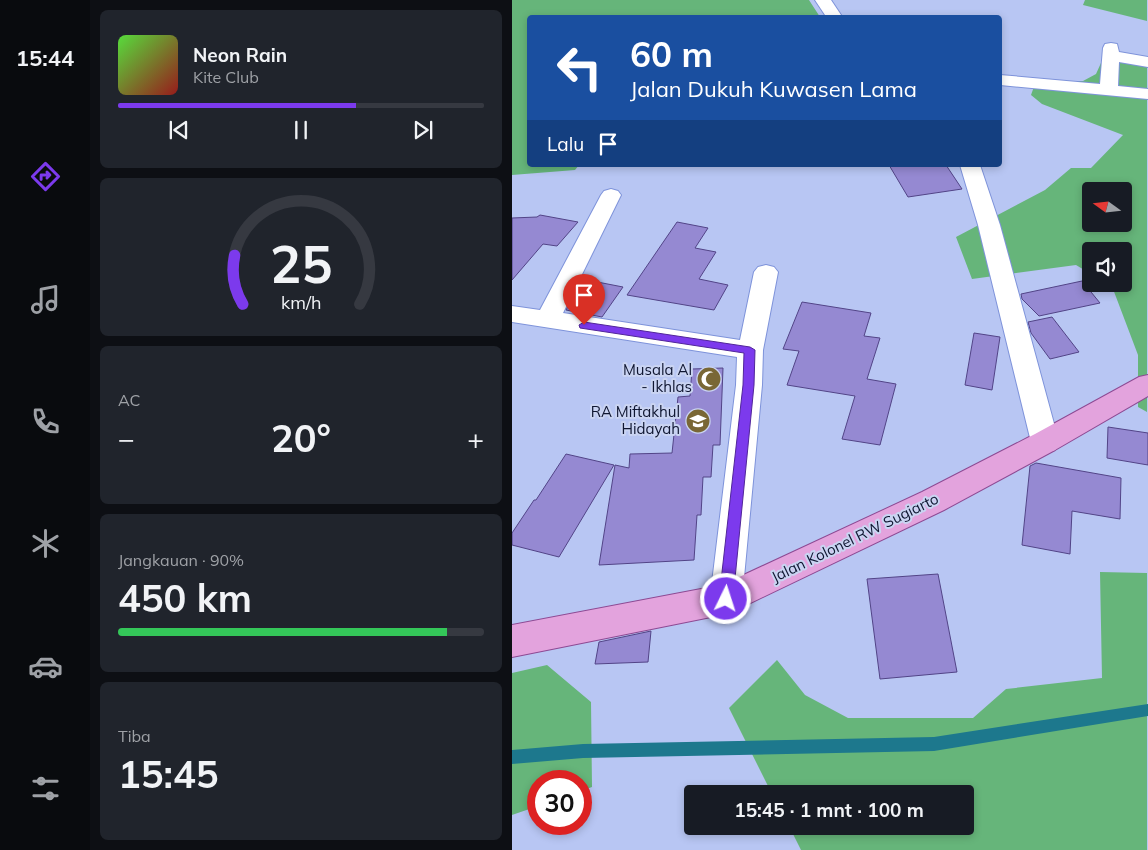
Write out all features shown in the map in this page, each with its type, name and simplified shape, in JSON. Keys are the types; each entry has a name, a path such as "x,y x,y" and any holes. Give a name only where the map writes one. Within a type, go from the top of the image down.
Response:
{"main road":[{"name":"Jalan Kolonel RW Sugiarto","path":"512,641 726,599 933,501 1045,442 1148,384"}],"street":[{"path":"823,0 833,15"},
{"path":"1110,90 1111,52 1148,62"},
{"path":"1002,80 1148,94"},
{"path":"971,167 989,225 1045,442"},
{"path":"547,320 612,195"},
{"path":"726,599 749,385 750,350 766,272"},
{"path":"512,314 750,350"}],"green space":[{"path":"512,0 809,0 819,15 527,15 527,167 577,167 575,170 512,175"},
{"path":"1085,0 1147,0 1147,21 1083,5"},
{"path":"1105,54 1147,57 1147,412 1138,407 1138,355 1114,292 1132,292 1132,242 1082,242 1082,269 1076,265 972,279 956,237 1045,190 1071,168 1091,168 1123,135 1042,104 1031,95 1036,81 1083,81 1096,74"},
{"path":"1100,572 1147,573 1147,850 801,850 794,835 974,835 974,785 768,785 729,708 777,660 805,695 848,718 973,718 1006,689 1102,678"},
{"path":"547,665 591,702 592,770 527,770 527,810 512,815 512,673"}],"building":[{"path":"890,167 947,167 962,189 908,197"},
{"path":"540,215 578,222 557,246 543,244 512,280 512,218 537,217"},
{"path":"677,222 708,228 695,248 716,252 699,279 728,285 714,310 627,295"},
{"path":"582,279 623,287 602,317 566,310"},
{"path":"1082,281 1082,292 1091,292 1100,303 1039,316 1022,299 1021,294"},
{"path":"802,302 871,313 864,336 880,338 867,379 896,384 880,445 842,439 855,396 787,385 799,351 783,349"},
{"path":"1052,317 1079,352 1050,359 1031,333 1028,322"},
{"path":"974,333 1000,337 992,390 965,385"},
{"path":"723,368 720,445 713,445 711,477 703,477 701,515 697,515 694,560 599,565 615,465 629,468 630,454 672,453 678,397 690,396 692,369"},
{"path":"1108,427 1148,433 1148,465 1107,458"},
{"path":"566,454 614,465 559,557 512,545 512,533"},
{"path":"1036,463 1121,478 1120,519 1072,511 1070,554 1022,545 1030,466"},
{"path":"938,574 957,672 880,679 867,579"},
{"path":"651,631 648,662 595,664 599,642"}],"waterway":[{"path":"512,757 583,751 934,744 1148,710"}],"place":[{"name":"Musala Al - Ikhlas","path":"709,379"},
{"name":"RA Miftakhul Hidayah","path":"698,421"}],"route":[{"path":"584,325 750,350 749,385 726,599"}]}
